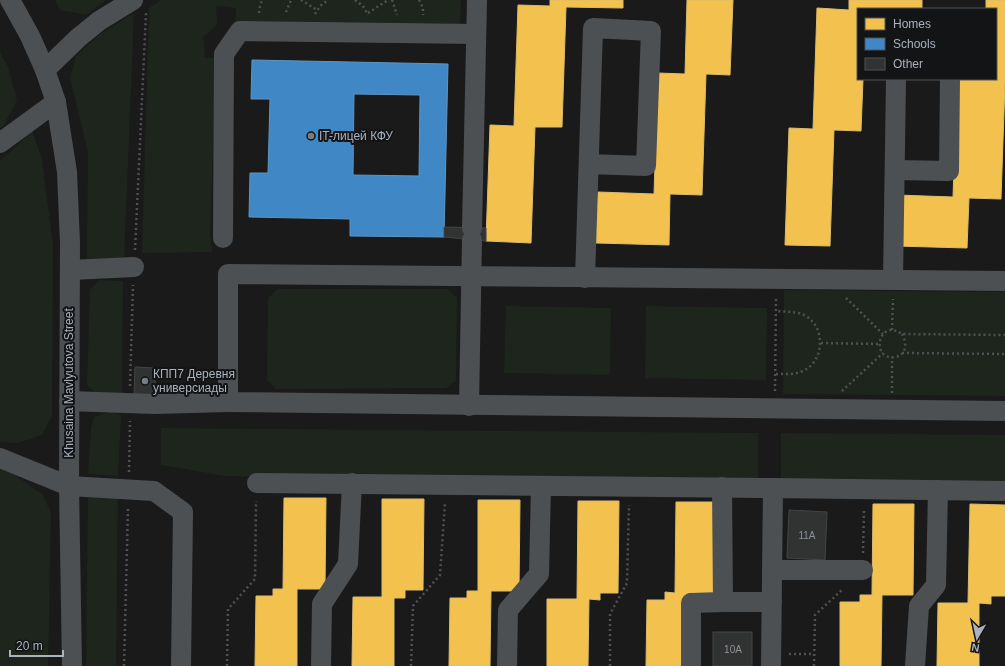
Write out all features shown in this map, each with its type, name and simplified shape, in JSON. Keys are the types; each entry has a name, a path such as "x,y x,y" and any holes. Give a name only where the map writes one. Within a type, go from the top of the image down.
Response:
{"street":[{"name":"Khusaina Mavlyutova Street","path":"10,0 30,36 45,70 56,102 67,172 70,244 69,486 72,666"},
{"path":"469,406 477,0"},
{"path":"45,70 78,38 99,21 139,5"},
{"path":"585,278 589,164 594,28 651,31 646,166 589,164"},
{"path":"223,238 224,54 240,31 476,34"},
{"path":"893,280 896,80"},
{"path":"895,170 949,171 950,80"},
{"path":"0,143 56,102"},
{"path":"70,270 134,267"},
{"path":"228,402 228,274 1005,281"},
{"path":"69,401 154,404 228,402 469,406 1005,411"},
{"path":"0,458 69,486 154,491 183,512 181,666"},
{"path":"257,483 1005,491"},
{"path":"321,666 322,604 348,564 352,484"},
{"path":"507,666 508,610 539,574 541,486"},
{"path":"722,488 723,602"},
{"path":"771,660 773,488"},
{"path":"916,666 919,606 936,585 938,490"},
{"path":"772,570 863,570"},
{"path":"691,666 691,603 772,602"}],"path":[{"path":"301,0 317,10"},
{"path":"368,13 388,0"},
{"path":"124,666 139,5"},
{"path":"775,409 776,279"},
{"path":"827,280 883,334"},
{"path":"892,330 893,280"},
{"path":"776,311 795,312 805,315 819,332 821,343 819,354 813,363 805,370 794,374 776,374"},
{"path":"892,330 898,331 902,334 906,344 902,353 892,357 883,353 879,344 883,334 892,330"},
{"path":"902,334 1005,335"},
{"path":"821,343 879,344"},
{"path":"823,409 883,353"},
{"path":"902,353 1005,354"},
{"path":"892,357 892,410"},
{"path":"227,666 228,609 255,579 257,483"},
{"path":"411,666 413,606 440,575 446,484"},
{"path":"610,666 610,614 627,583 630,486"},
{"path":"771,660 814,654"}],"shaded area":[{"path":"55,0 106,0 86,15 60,10"},
{"path":"161,0 461,0 460,27 235,27 236,8 216,6 217,25 203,37 205,58 216,58 210,234 212,252 142,253 149,8"},
{"path":"134,13 124,261 87,262 88,152 70,77 76,56 99,35"},
{"path":"0,52 8,67 17,100 4,125 0,129"},
{"path":"32,130 42,160 53,245 52,416 42,435 18,443 0,442 0,160 13,150"},
{"path":"99,280 123,281 122,394 97,394 87,385 90,290"},
{"path":"278,289 448,289 457,298 456,381 446,388 276,389 267,380 268,298"},
{"path":"784,290 1005,292 1005,396 783,394"},
{"path":"506,306 611,308 610,375 504,373"},
{"path":"646,306 767,308 766,380 645,378"},
{"path":"111,411 121,415 118,476 88,474 91,428 94,417"},
{"path":"161,428 758,433 758,483 225,476 161,465"},
{"path":"781,433 1005,435 1005,485 781,483"},
{"path":"0,469 16,476 43,495 51,513 48,666 0,666"},
{"path":"88,492 118,492 116,666 86,666"}],"building: Homes":[{"path":"550,0 623,0 623,8 566,7 562,127 535,127 531,243 486,241 490,125 514,126 518,5 550,6"},
{"path":"687,0 733,0 730,75 706,74 702,195 670,194 669,245 596,243 598,192 654,194 658,73 685,74"},
{"path":"849,0 922,0 922,8 857,8 857,80 863,80 861,131 834,130 830,246 785,245 789,128 813,129 817,8 849,10"},
{"path":"986,0 1005,0 1005,82 1001,199 969,198 967,248 895,246 897,195 953,197 957,80 997,80 997,8 986,8"},
{"path":"284,498 326,498 325,589 297,589 297,666 255,666 256,596 273,596 273,589 283,589"},
{"path":"382,499 424,499 423,590 405,590 405,598 394,598 394,666 352,666 353,597 382,597"},
{"path":"478,500 520,500 519,591 491,591 490,666 449,666 450,598 467,598 467,591 478,591"},
{"path":"578,501 619,501 618,593 600,593 600,600 589,599 588,666 547,666 547,599 577,599"},
{"path":"676,502 718,502 717,593 688,593 688,666 646,666 647,600 665,600 665,592 675,593"},
{"path":"873,504 914,504 913,595 882,595 881,666 840,666 840,602 860,602 860,595 872,595"},
{"path":"970,504 1005,505 1005,596 991,596 991,604 979,603 979,666 937,666 938,603 968,603"}],"building: Schools":[{"name":"IT-лицей КФУ","path":"252,60 448,64 444,237 350,236 350,219 249,217 250,173 268,173 270,99 251,99","holes":["354,94 420,95 419,176 353,175"]}],"building: Other":[{"path":"444,227 486,228 486,241 444,237"},
{"name":"КПП7 Деревня универсиады","path":"135,367 155,368 155,395 134,395"},
{"path":"789,510 827,512 825,560 787,558"},
{"path":"713,632 752,632 752,666 713,666"}],"place":[{"name":"IT-лицей КФУ","path":"311,136"},
{"name":"КПП7 Деревня универсиады","path":"145,381"}]}
